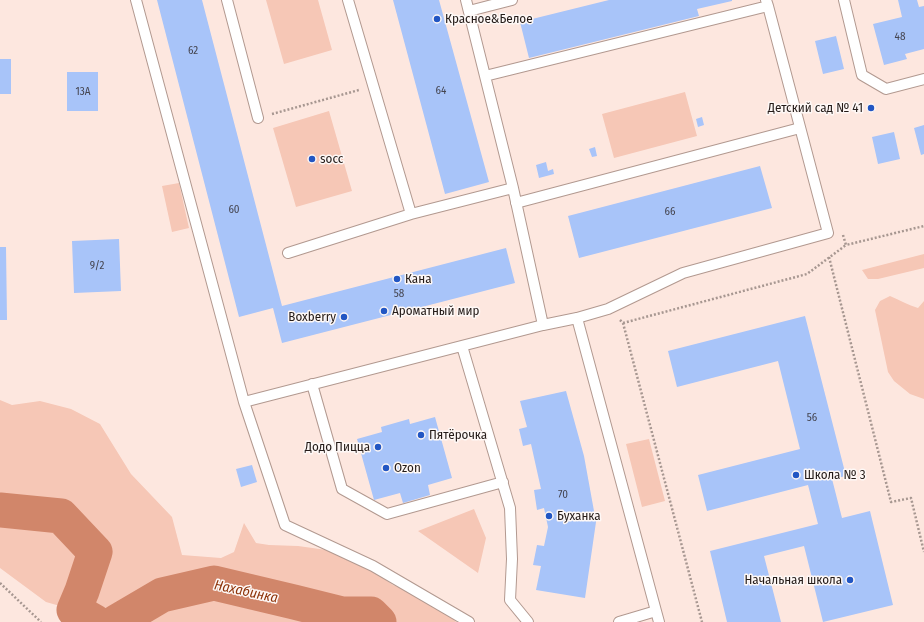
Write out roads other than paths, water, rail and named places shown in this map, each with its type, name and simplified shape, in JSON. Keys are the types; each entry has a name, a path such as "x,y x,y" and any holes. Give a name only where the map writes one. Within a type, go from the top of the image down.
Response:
{"lane":[{"path":"136,0 244,402 285,525 373,566 470,622"},
{"path":"227,0 258,118"},
{"path":"348,0 411,214"},
{"path":"466,0 513,188 543,325"},
{"path":"469,11 512,0"},
{"path":"844,0 862,75 886,89 924,79"},
{"path":"244,402 543,325 578,318 608,309 683,273 828,233 767,3 485,76"},
{"path":"516,203 800,128"},
{"path":"288,253 411,214 513,188"},
{"path":"578,318 659,622"},
{"path":"462,346 510,508 512,559 510,600 528,622"},
{"path":"312,384 342,489 387,514 503,482"},
{"path":"619,622 656,611"}],"waterway":[{"name":"Нахабинка","path":"0,510 61,516 95,552 74,610 95,622"},
{"name":"Нахабинка","path":"116,622 162,595 214,583 342,614 371,614 379,622"}],"place":[{"name":"Красное&Белое","path":"437,19"},
{"name":"Детский сад № 41","path":"871,108"},
{"name":"socc","path":"312,159"},
{"name":"Кана","path":"397,279"},
{"name":"Ароматный мир","path":"384,311"},
{"name":"Boxberry","path":"344,317"},
{"name":"Пятёрочка","path":"421,435"},
{"name":"Додо Пицца","path":"378,447"},
{"name":"Ozon","path":"386,468"},
{"name":"Школа № 3","path":"796,475"},
{"name":"Буханка","path":"549,516"},
{"name":"Начальная школа","path":"850,580"}]}
